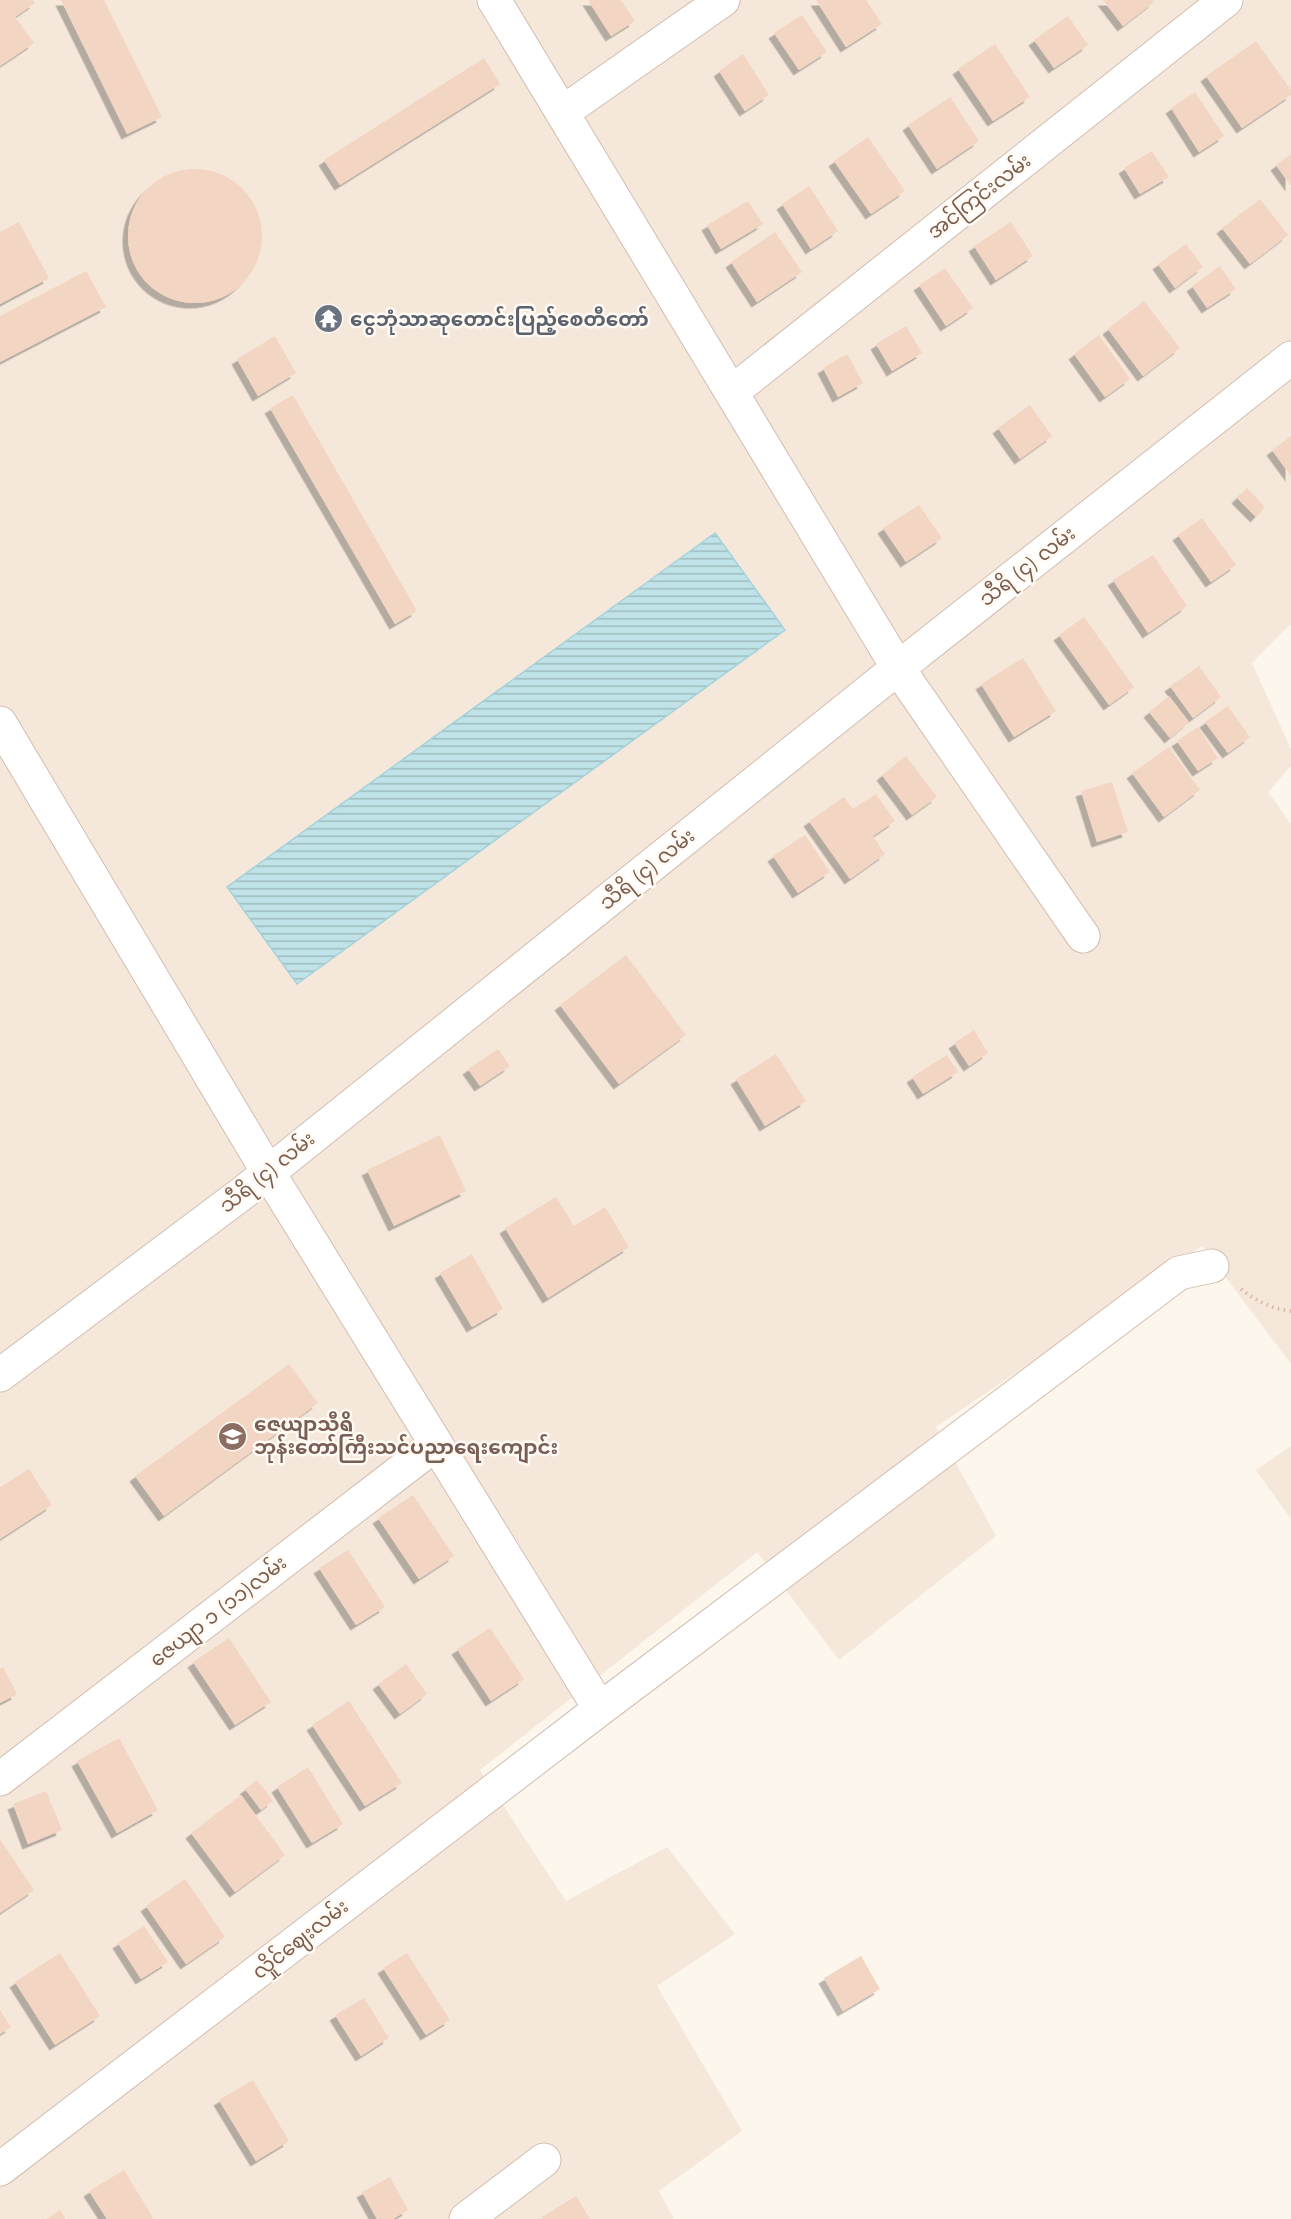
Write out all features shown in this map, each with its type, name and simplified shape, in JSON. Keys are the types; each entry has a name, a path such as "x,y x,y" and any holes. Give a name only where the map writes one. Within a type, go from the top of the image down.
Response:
{"street":[{"path":"494,0 564,112 898,668 1083,936"},
{"path":"564,112 723,0"},
{"name":"အင်ကြင်းလမ်း","path":"732,392 1226,0"},
{"name":"သီရိ (၄) လမ်း","path":"0,1375 244,1192 898,668 1291,358"},
{"path":"0,723 268,1172 600,1709"},
{"name":"လှိုင်ဈေးလမ်း","path":"0,2169 600,1709 1179,1273 1212,1266"},
{"name":"ဇေယျာ ၁ (၁၁)လမ်း","path":"0,1779 436,1444"},
{"path":"466,2219 544,2160"}],"path":[{"path":"1212,1266 1252,1298 1276,1310 1291,1311"}],"shaded area":[{"path":"0,0 1291,0 1291,624 1252,663 1291,749 1291,766 1268,792 1291,824 1291,1364 1202,1246 936,1427 996,1536 839,1660 757,1552 480,1770 566,1901 667,1847 735,1934 657,1986 742,2131 659,2191 674,2219 0,2219"},
{"path":"1291,1446 1291,1519 1256,1470"}],"water":[{"path":"715,533 785,630 297,984 227,887"}],"building":[{"path":"0,0 33,0 35,3 15,17 34,43 0,66"},
{"path":"61,0 104,0 162,117 127,134"},
{"path":"588,0 621,0 635,21 611,36"},
{"path":"816,0 866,0 882,24 846,47"},
{"path":"1103,0 1152,0 1154,2 1123,26"},
{"path":"802,15 827,52 799,70 774,33"},
{"path":"1068,16 1088,45 1054,68 1034,40"},
{"path":"1256,41 1291,90 1291,95 1242,128 1206,76"},
{"path":"995,44 1030,97 993,121 958,69"},
{"path":"743,54 769,95 745,111 719,71"},
{"path":"484,58 500,84 340,185 324,160"},
{"path":"1195,92 1224,136 1199,152 1171,108"},
{"path":"950,97 979,141 937,169 908,125"},
{"path":"868,137 905,191 871,214 834,161"},
{"path":"1152,151 1169,177 1140,194 1124,168"},
{"path":"1291,154 1291,186 1276,165"},
{"path":"195,169 221,174 242,189 257,210 262,236 257,262 242,283 221,298 195,303 169,298 148,283 133,262 128,236 133,210 148,189 169,174"},
{"path":"809,186 838,231 811,249 782,204"},
{"path":"1260,199 1288,235 1250,264 1222,228"},
{"path":"748,201 763,224 721,249 707,225"},
{"path":"19,222 49,278 0,304 0,232"},
{"path":"1011,222 1033,256 996,280 974,246"},
{"path":"775,232 802,272 757,302 731,262"},
{"path":"1186,244 1203,267 1175,288 1158,264"},
{"path":"1220,266 1236,289 1207,308 1192,286"},
{"path":"945,268 973,308 946,326 919,285"},
{"path":"86,271 106,307 0,362 0,316"},
{"path":"1144,301 1180,348 1143,376 1108,329"},
{"path":"906,326 922,353 892,371 876,344"},
{"path":"1099,335 1130,379 1105,397 1074,354"},
{"path":"275,336 296,373 258,396 237,359"},
{"path":"847,354 863,383 838,397 823,368"},
{"path":"293,395 417,611 395,624 270,408"},
{"path":"1030,405 1052,436 1020,459 998,428"},
{"path":"1291,436 1291,476 1272,450"},
{"path":"1247,488 1265,507 1256,517 1237,498"},
{"path":"919,505 942,538 906,562 883,528"},
{"path":"1202,518 1236,565 1211,582 1178,535"},
{"path":"1153,555 1187,606 1148,633 1113,580"},
{"path":"1084,617 1134,687 1109,705 1059,635"},
{"path":"1023,658 1056,711 1014,737 981,684"},
{"path":"1199,666 1221,697 1193,718 1170,686"},
{"path":"1169,696 1189,722 1170,738 1149,712"},
{"path":"1228,706 1250,737 1228,753 1205,722"},
{"path":"1198,727 1218,758 1198,771 1177,741"},
{"path":"1169,747 1200,790 1164,817 1132,773"},
{"path":"906,756 937,797 912,815 882,775"},
{"path":"1112,782 1128,832 1097,842 1081,791"},
{"path":"876,794 895,821 873,836 885,854 850,879 809,821 844,797 853,809"},
{"path":"805,835 830,872 798,893 773,856"},
{"path":"626,955 686,1035 619,1084 560,1005"},
{"path":"974,1030 988,1053 969,1066 954,1043"},
{"path":"498,1049 510,1066 480,1086 468,1069"},
{"path":"776,1054 806,1101 765,1126 736,1079"},
{"path":"947,1055 958,1072 923,1094 912,1077"},
{"path":"440,1135 466,1191 394,1226 367,1170"},
{"path":"556,1197 574,1226 605,1207 629,1247 548,1298 505,1228"},
{"path":"472,1254 503,1309 472,1327 440,1273"},
{"path":"289,1364 318,1403 164,1516 135,1476"},
{"path":"29,1469 52,1505 0,1539 0,1487"},
{"path":"413,1495 454,1556 419,1579 378,1518"},
{"path":"348,1550 385,1607 356,1625 319,1568"},
{"path":"490,1628 524,1679 491,1701 457,1649"},
{"path":"229,1638 271,1702 235,1725 193,1662"},
{"path":"406,1664 427,1694 400,1714 378,1684"},
{"path":"3,1667 17,1694 0,1703 0,1669"},
{"path":"349,1701 402,1783 365,1806 312,1725"},
{"path":"119,1738 158,1810 117,1833 77,1761"},
{"path":"308,1767 343,1824 312,1843 277,1787"},
{"path":"257,1780 273,1801 261,1810 245,1789"},
{"path":"46,1791 62,1830 28,1844 13,1804"},
{"path":"241,1795 285,1855 235,1892 191,1833"},
{"path":"0,1839 34,1890 0,1913"},
{"path":"185,1879 225,1937 186,1964 146,1906"},
{"path":"144,1926 168,1962 141,1979 118,1943"},
{"path":"60,1953 100,2016 55,2045 15,1982"},
{"path":"407,1953 450,2020 426,2035 383,1968"},
{"path":"861,1956 880,1989 843,2011 824,1978"},
{"path":"364,1998 389,2038 361,2056 335,2015"},
{"path":"0,2010 11,2027 0,2034"},
{"path":"253,2080 289,2141 256,2161 219,2100"},
{"path":"124,2170 153,2218 107,2219 89,2191"},
{"path":"390,2177 408,2210 393,2219 377,2219 362,2192"},
{"path":"576,2196 590,2219 543,2219 542,2217"},
{"path":"60,2210 65,2219 46,2219"}],"place":[{"name":"ငွေဘုံသာဆုတောင်းပြည့်စေတီတော်","path":"329,319"},
{"name":"ဇေယျာသီရိ ဘုန်းတော်ကြီးသင်ပညာရေးကျောင်း","path":"233,1436"}]}
